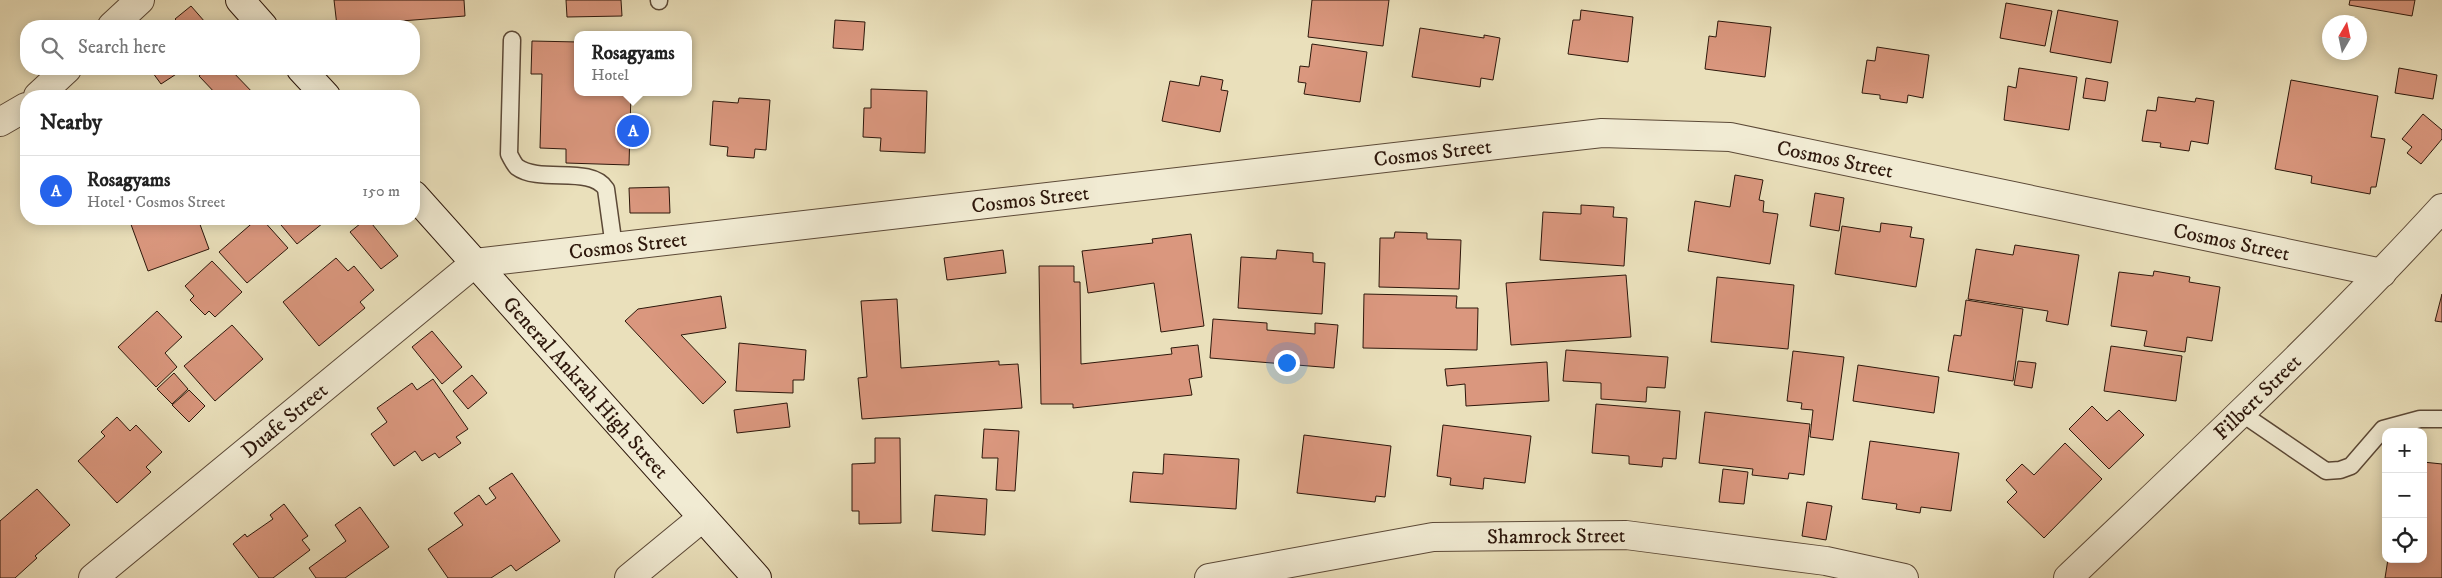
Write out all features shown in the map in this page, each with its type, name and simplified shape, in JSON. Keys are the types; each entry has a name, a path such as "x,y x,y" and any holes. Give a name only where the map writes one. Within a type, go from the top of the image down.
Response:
{"street":[{"path":"118,20 140,0"},
{"path":"240,0 258,20"},
{"path":"44,90 61,75"},
{"path":"307,75 320,90"},
{"path":"0,122 20,110"},
{"name":"Cosmos Street","path":"475,263 1602,133 1730,137 2382,273"},
{"name":"General Ankrah High Street","path":"420,202 757,578"},
{"name":"Filbert Street","path":"2068,578 2241,413 2382,273 2442,208"},
{"name":"Duafe Street","path":"93,578 475,263"},
{"path":"629,578 702,518"},
{"name":"Shamrock Street","path":"1208,578 1433,537 1626,535 1826,561 1904,578"}],"lane":[{"path":"512,40 509,154 517,167 534,173 591,178 602,182 606,189 614,247"},
{"path":"2241,413 2326,471 2340,470 2351,466 2383,429 2420,419 2442,419"}],"building":[{"path":"334,0 464,0 465,16 414,20 336,20"},
{"path":"566,0 621,0 622,16 567,17"},
{"path":"1312,0 1389,0 1383,46 1308,37"},
{"path":"2350,0 2415,0 2412,16 2349,5"},
{"path":"2006,3 2052,11 2045,46 2000,38"},
{"path":"191,6 203,20 176,20"},
{"path":"1581,10 1633,17 1628,62 1568,54 1573,20 1580,20"},
{"path":"2058,10 2118,21 2111,63 2050,52"},
{"path":"835,20 865,22 863,50 833,48"},
{"path":"1718,21 1771,27 1765,77 1705,69 1709,36 1716,37"},
{"path":"1420,28 1484,38 1484,35 1500,38 1493,80 1481,78 1480,87 1412,77"},
{"path":"532,41 574,42 574,96 631,96 629,165 566,163 566,149 540,148 542,74 531,74"},
{"path":"1312,44 1367,52 1360,102 1304,94 1306,83 1298,82 1300,66 1309,67"},
{"path":"1877,47 1929,55 1923,98 1908,95 1907,103 1880,99 1880,95 1862,93 1867,60 1875,61"},
{"path":"2019,68 2077,77 2069,130 2004,120 2008,86 2016,88"},
{"path":"2399,68 2437,75 2433,99 2395,93"},
{"path":"154,75 175,75 161,84"},
{"path":"236,75 250,90 212,90 199,76"},
{"path":"1201,76 1223,80 1221,90 1228,91 1220,132 1162,121 1170,81 1199,86"},
{"path":"2086,78 2108,82 2105,101 2083,98"},
{"path":"2291,80 2378,96 2371,137 2385,139 2376,187 2371,187 2370,194 2311,183 2312,176 2275,169"},
{"path":"871,89 927,91 925,153 880,151 881,138 863,137 864,108 871,108"},
{"path":"2158,97 2195,102 2196,98 2214,101 2208,144 2191,141 2189,151 2160,147 2161,143 2142,141 2147,110 2156,111"},
{"path":"739,98 770,100 766,150 755,149 754,158 727,156 728,147 710,145 713,101 738,103"},
{"path":"2423,114 2442,130 2442,139 2421,164 2407,153 2412,147 2402,139"},
{"path":"1735,175 1763,180 1759,200 1764,201 1763,212 1778,214 1770,264 1688,251 1695,201 1730,207"},
{"path":"669,187 670,213 630,213 629,188"},
{"path":"1815,193 1844,198 1839,231 1810,226"},
{"path":"1581,205 1614,207 1613,217 1627,218 1624,266 1540,260 1543,212 1581,214"},
{"path":"1881,223 1912,227 1910,237 1924,239 1916,287 1835,274 1842,226 1880,232"},
{"path":"131,225 200,225 209,249 148,271"},
{"path":"250,225 267,225 288,248 247,283 219,252"},
{"path":"281,225 321,225 297,244"},
{"path":"359,225 373,225 398,256 381,269 350,232"},
{"path":"1395,232 1427,233 1427,239 1461,240 1459,289 1379,287 1380,238 1394,238"},
{"path":"1191,234 1204,326 1161,332 1154,283 1088,293 1082,251 1153,243 1152,239"},
{"path":"2015,245 2079,255 2068,325 2046,321 2048,311 1968,299 1976,249 2013,255"},
{"path":"1003,250 1006,273 947,280 944,258"},
{"path":"1277,250 1313,253 1313,262 1325,263 1322,314 1238,308 1241,257 1276,259"},
{"path":"336,258 348,271 354,266 374,290 360,302 365,308 319,346 283,302"},
{"path":"212,261 242,292 215,317 209,311 205,315 190,300 194,296 185,286"},
{"path":"1039,266 1074,266 1074,282 1080,282 1081,364 1172,354 1171,348 1198,345 1202,377 1189,379 1192,395 1073,408 1073,404 1041,404"},
{"path":"2154,271 2190,277 2189,282 2220,287 2212,341 2187,337 2185,352 2144,346 2147,331 2111,326 2119,272 2153,276"},
{"path":"1626,275 1631,337 1511,345 1506,283"},
{"path":"1717,277 1794,285 1788,349 1711,342"},
{"path":"1364,294 1457,296 1456,308 1478,308 1477,350 1363,348"},
{"path":"2442,294 2442,322 2435,321"},
{"path":"721,296 726,328 681,335 726,382 703,404 625,321 638,309"},
{"path":"897,299 901,368 999,361 999,365 1018,364 1022,408 862,419 858,378 867,377 861,301"},
{"path":"1966,300 2023,309 2013,381 1948,371 1954,335 1961,336"},
{"path":"157,311 182,337 165,353 177,367 156,387 118,347"},
{"path":"1213,319 1267,323 1267,330 1315,334 1315,323 1338,325 1334,368 1210,358"},
{"path":"232,325 263,359 215,401 184,366"},
{"path":"432,331 462,367 442,384 412,347"},
{"path":"739,343 806,350 804,380 793,380 793,393 736,391"},
{"path":"2111,346 2182,356 2176,401 2104,391"},
{"path":"1566,350 1668,357 1665,388 1647,387 1646,402 1601,399 1601,383 1563,381"},
{"path":"1793,351 1844,357 1833,440 1810,437 1813,410 1801,409 1802,403 1787,401"},
{"path":"2018,361 2036,363 2032,388 2014,385"},
{"path":"1547,362 1549,401 1466,406 1465,384 1447,386 1445,369"},
{"path":"1858,365 1939,377 1934,413 1853,401"},
{"path":"174,373 188,389 172,404 157,389"},
{"path":"472,375 487,393 468,409 453,391"},
{"path":"433,379 468,429 456,437 461,443 439,458 435,453 422,461 415,451 394,466 371,434 387,422 377,408 412,383 417,390"},
{"path":"189,390 205,406 189,422 172,405"},
{"path":"787,403 790,427 737,433 734,410"},
{"path":"1596,404 1680,411 1676,459 1663,458 1662,467 1629,464 1629,456 1592,453"},
{"path":"2092,406 2107,421 2119,410 2144,435 2109,469 2069,429"},
{"path":"1705,412 1810,424 1804,475 1789,473 1788,479 1752,475 1753,469 1699,463"},
{"path":"117,417 130,431 136,425 162,452 146,467 151,472 117,503 78,461 105,436 101,432"},
{"path":"1443,425 1531,436 1525,483 1484,478 1483,489 1450,485 1451,478 1437,476"},
{"path":"984,429 1019,431 1015,491 996,490 998,458 982,458"},
{"path":"1304,435 1391,446 1385,497 1376,496 1375,502 1297,493"},
{"path":"875,438 900,438 901,523 859,524 859,511 852,511 852,464 875,463"},
{"path":"1870,441 1959,453 1951,511 1921,507 1920,513 1896,509 1897,504 1862,499"},
{"path":"2065,443 2102,479 2044,538 2007,502 2017,492 2006,480 2022,464 2034,475"},
{"path":"1164,454 1239,459 1236,509 1130,502 1133,472 1163,474"},
{"path":"2427,462 2442,464 2442,578 2385,578 2387,563 2427,563"},
{"path":"1723,469 1748,472 1744,504 1719,502"},
{"path":"512,473 560,541 516,571 511,565 491,578 448,578 428,549 463,525 454,513 479,495 486,505 496,498 489,488"},
{"path":"37,489 70,525 35,556 37,558 15,578 0,578 0,521"},
{"path":"935,495 987,499 985,535 932,531"},
{"path":"1807,502 1832,506 1826,540 1802,536"},
{"path":"284,504 308,536 302,540 310,550 273,578 259,578 233,544 245,534 247,537 273,519 270,515"},
{"path":"360,507 389,547 345,578 316,578 309,568 346,541 335,525"}],"place":[{"name":"Rosagyams","path":"633,131"}]}
